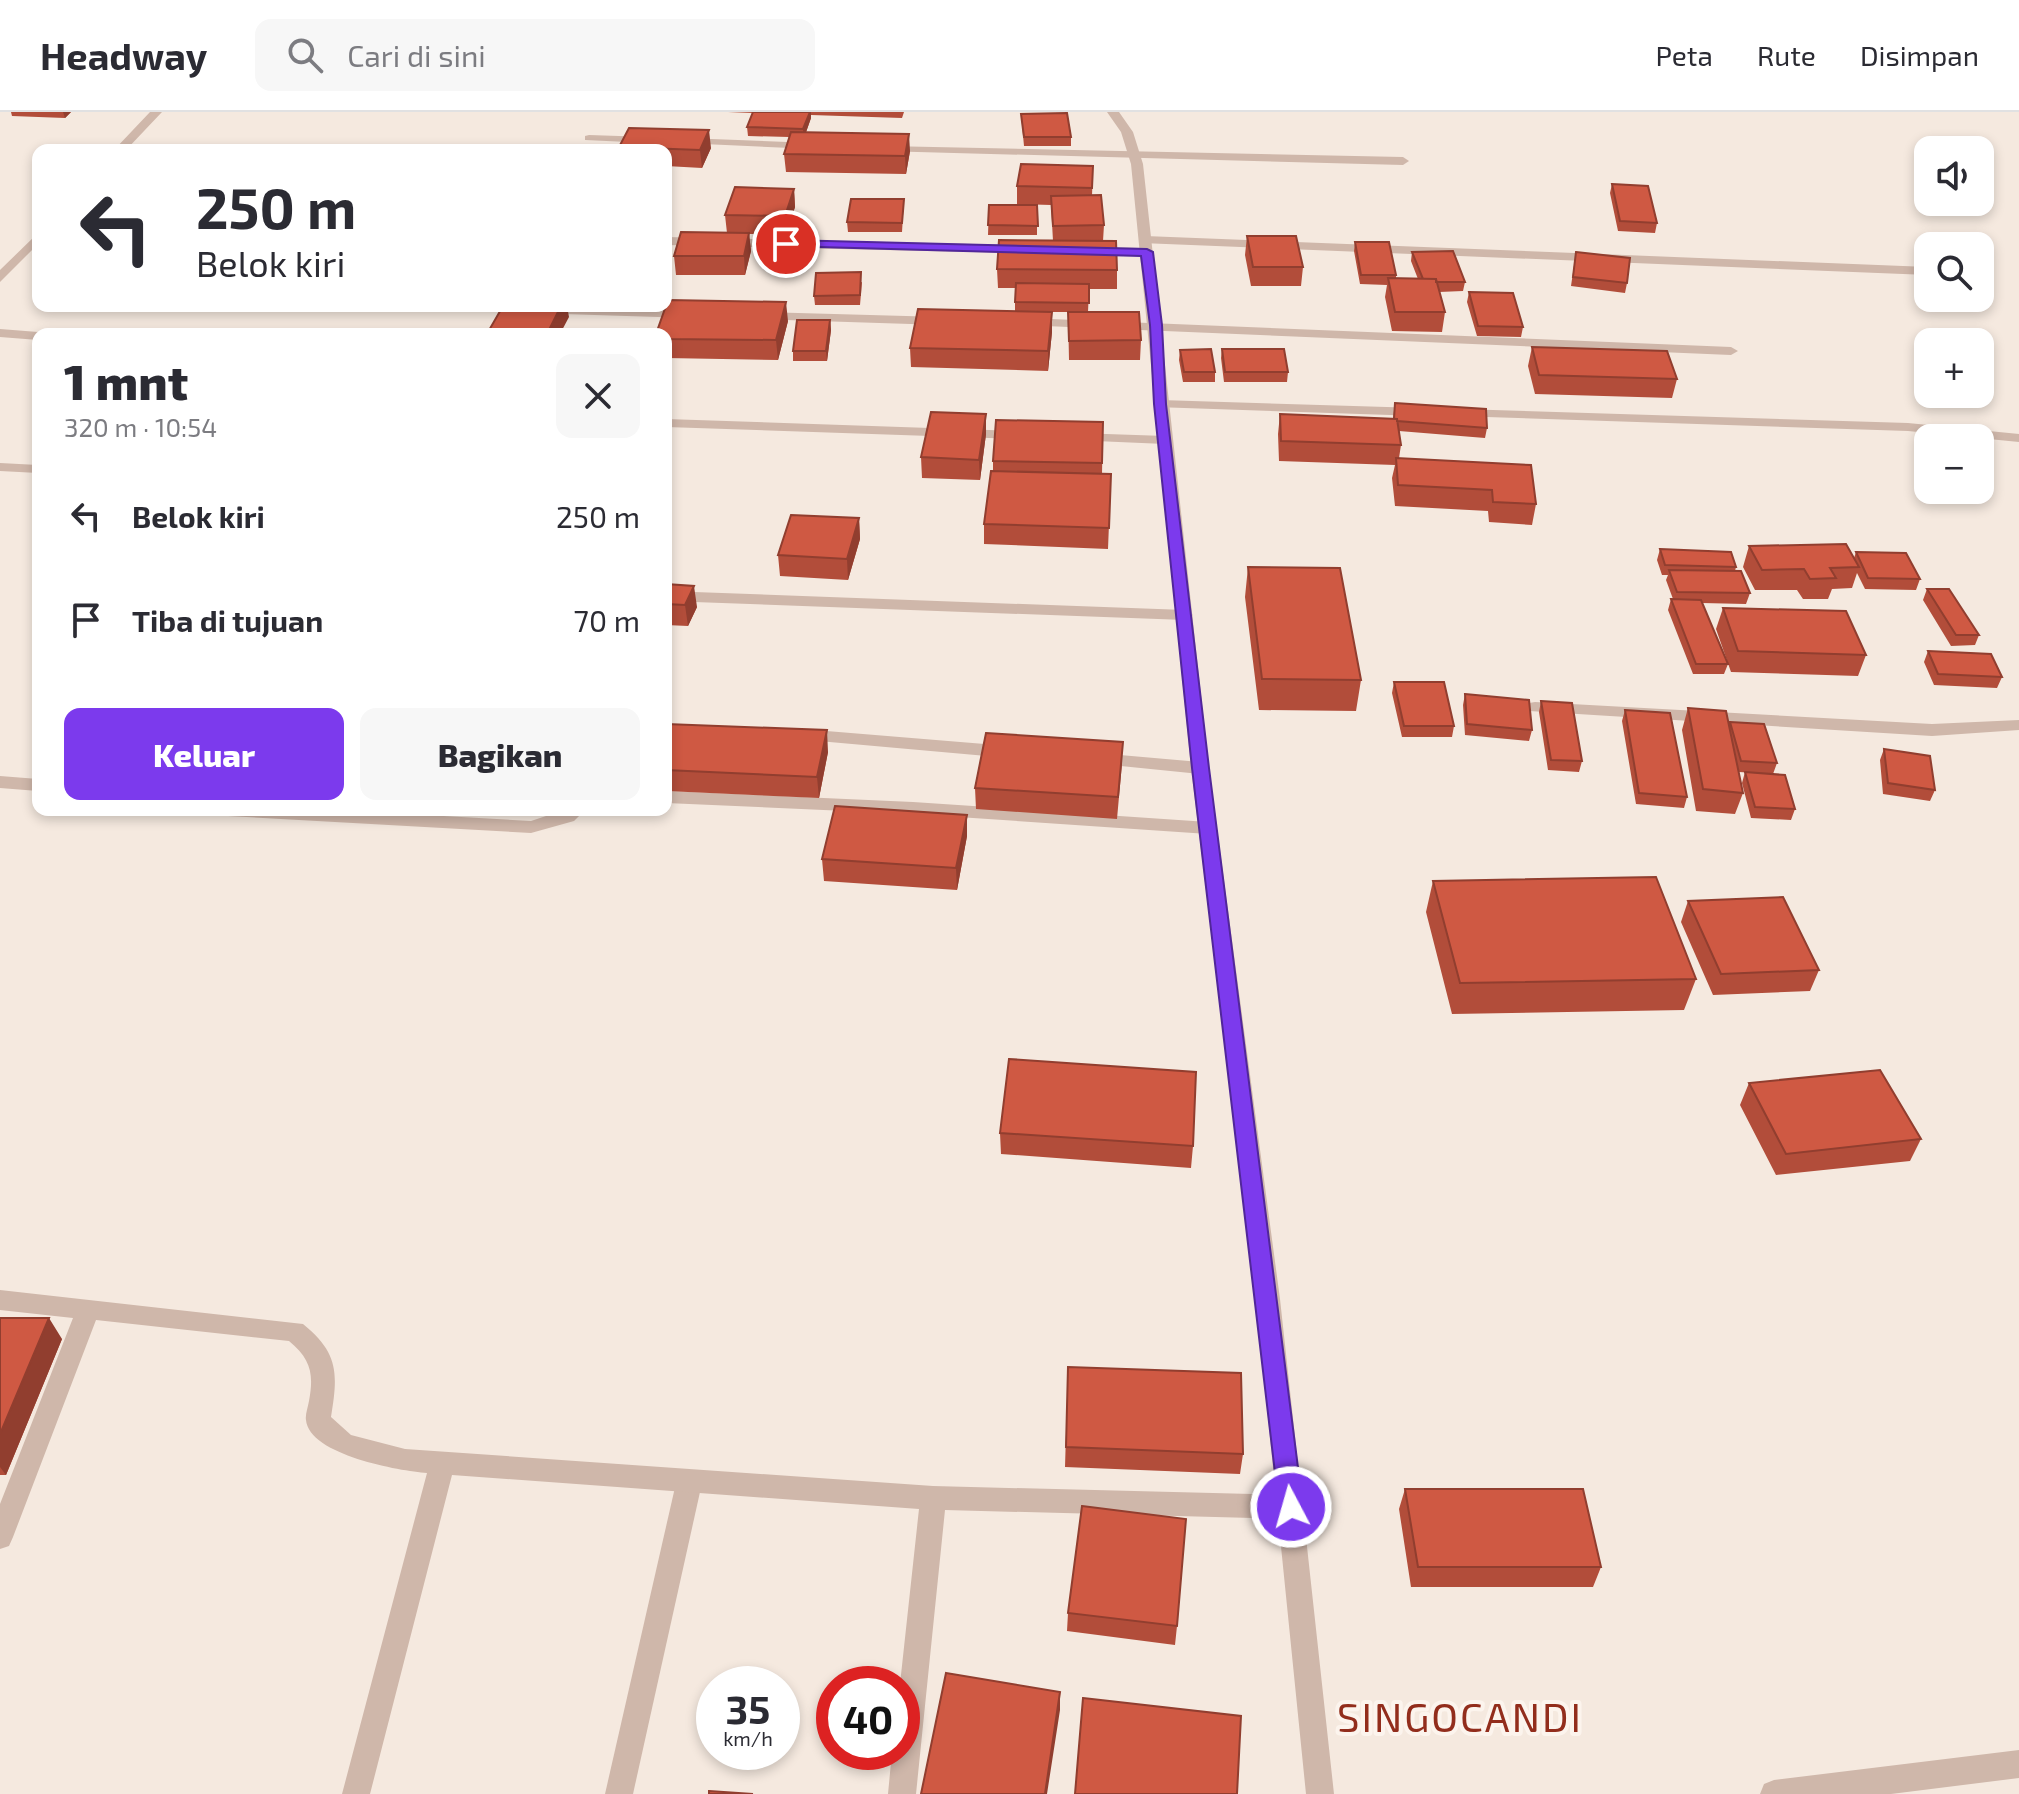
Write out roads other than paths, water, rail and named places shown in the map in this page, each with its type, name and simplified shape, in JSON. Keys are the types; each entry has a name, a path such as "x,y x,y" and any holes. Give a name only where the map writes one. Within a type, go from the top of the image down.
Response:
{"street":[{"path":"126,144 156,112"},
{"path":"1113,112 1127,132 1135,156 1156,325 1160,404 1200,768 1291,1507 1320,1794"},
{"path":"589,138 827,146"},
{"path":"874,148 1403,161"},
{"path":"672,241 1038,250"},
{"path":"0,278 32,243"},
{"path":"1069,250 1146,246 1914,271"},
{"path":"635,312 705,314"},
{"path":"752,316 956,321"},
{"path":"1018,322 1156,325 1223,331 1731,351"},
{"path":"0,333 32,336"},
{"path":"1160,404 1908,427 2019,438"},
{"path":"672,423 1165,440"},
{"path":"0,467 32,469"},
{"path":"672,596 1185,615"},
{"path":"1535,707 1932,730 2019,725"},
{"path":"776,733 1028,754"},
{"path":"1075,757 1200,768"},
{"path":"0,782 32,785"},
{"path":"672,797 913,808 1208,828"},
{"path":"304,816 531,827 568,816"},
{"path":"0,1300 295,1331 315,1345 325,1366 318,1421 344,1444 405,1460 689,1483 933,1498 1291,1507"},
{"path":"0,1537 88,1309"},
{"path":"356,1794 442,1465"},
{"path":"619,1794 689,1483"},
{"path":"902,1794 933,1498"},
{"path":"1774,1794 2019,1764"}],"district":[{"name":"SINGOCANDI","path":"1460,1716"}]}
